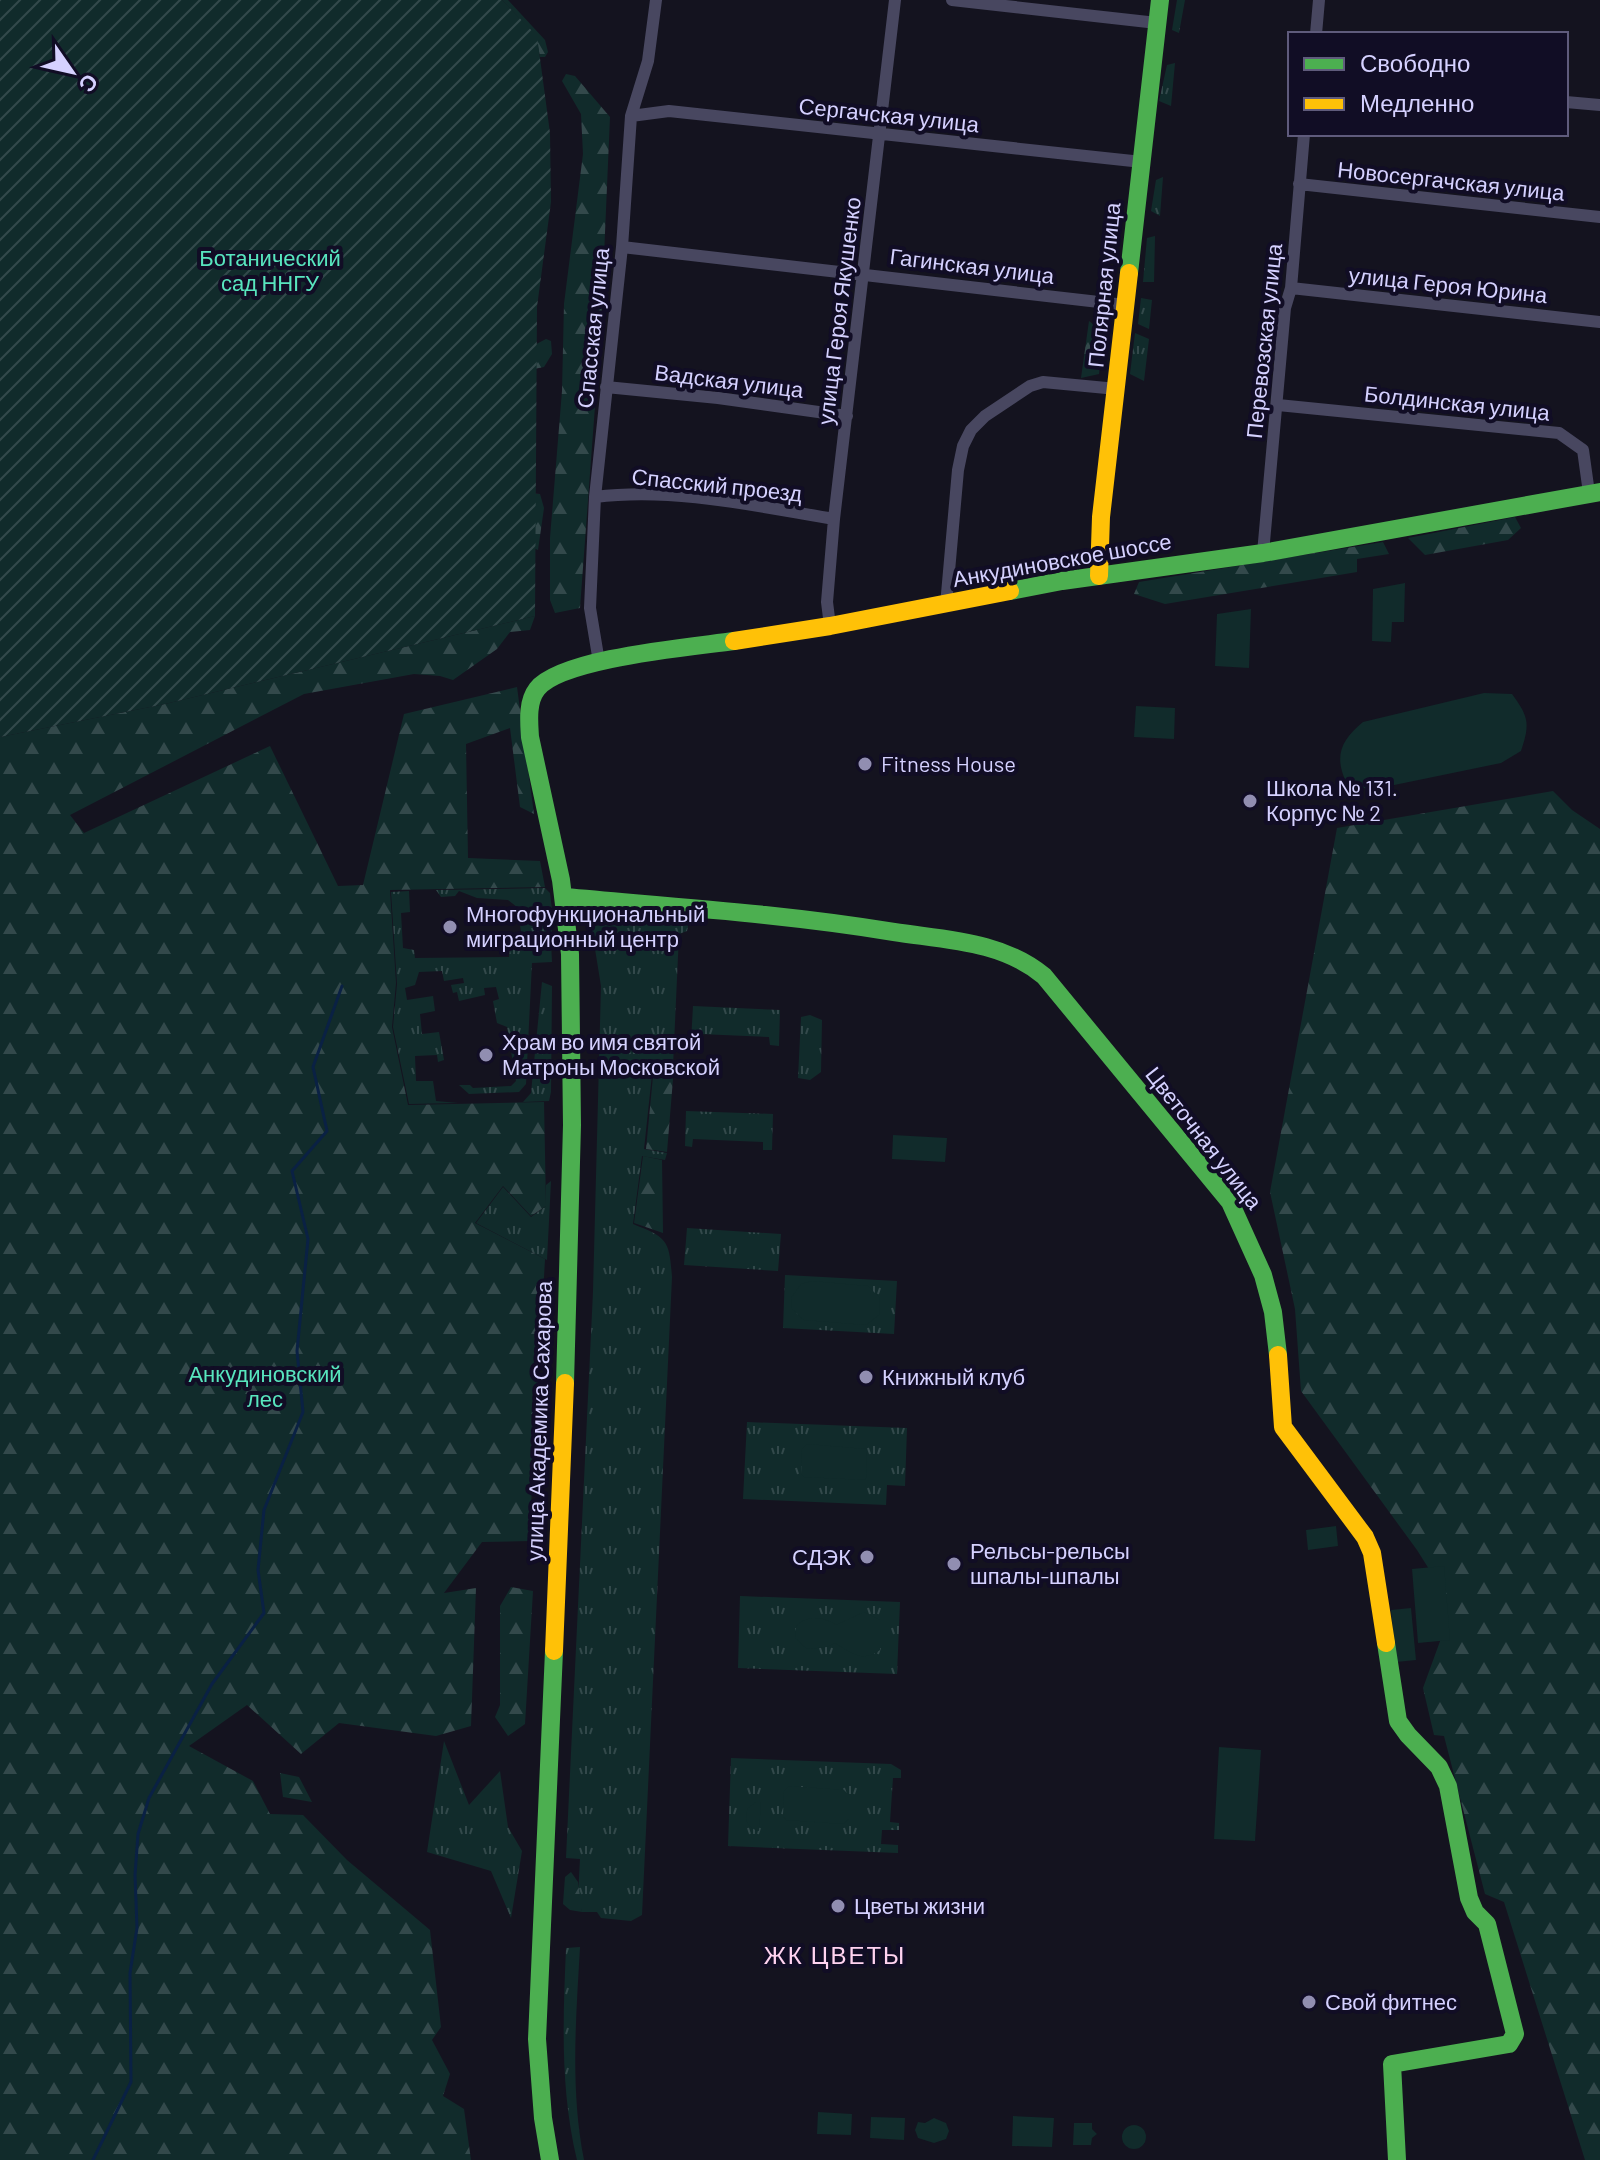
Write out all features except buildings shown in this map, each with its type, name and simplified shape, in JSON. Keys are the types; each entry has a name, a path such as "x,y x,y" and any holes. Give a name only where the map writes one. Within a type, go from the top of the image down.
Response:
{"main road":[{"name":"Полярная улица","path":"1099,576 1101,517 1160,0"},
{"name":"Анкудиновское шоссе","path":"536,688 571,668 599,662 830,626 1099,576 1263,553 1595,492"},
{"name":"улица Академика Сахарова","path":"536,688 527,719 565,897 572,1010 569,1284 537,2039 543,2118 550,2160"},
{"name":"Цветочная улица","path":"565,897 808,918 990,947 1013,955 1044,976 1230,1202 1272,1295 1279,1410 1283,1427 1365,1537 1372,1553 1398,1721 1403,1731 1442,1772 1451,1802 1469,1898 1475,1912 1487,1924 1515,2034 1509,2044 1392,2064 1397,2160"}],"street":[{"name":"Спасская улица","path":"599,662 590,608 595,497 622,247 631,116 648,61 656,0"},
{"name":"улица Героя Якушенко","path":"830,626 827,602 834,519 895,0"},
{"path":"952,0 1157,23"},
{"path":"1316,32 1319,0"},
{"path":"1568,102 1600,105"},
{"name":"Сергачская улица","path":"631,116 669,111 1142,162"},
{"name":"Перевозская улица","path":"1263,553 1304,136"},
{"name":"Новосергачская улица","path":"1299,184 1600,217"},
{"name":"Гагинская улица","path":"622,247 1125,305"},
{"name":"улица Героя Юрина","path":"1291,288 1600,322"},
{"path":"946,605 958,470 963,446 971,430 985,416 1030,386 1043,382 1117,389"},
{"name":"Вадская улица","path":"606,387 718,398 847,416"},
{"name":"Болдинская улица","path":"1278,405 1559,433 1583,450 1595,492"},
{"name":"Спасский проезд","path":"595,497 669,495 834,519"}],"green space":[{"name":"Ботанический сад ННГУ","path":"0,0 502,0 537,36 550,133 551,202 537,307 535,616 165,704 0,737"},
{"path":"502,0 508,0 545,40 548,52 545,57 540,57 536,36"},
{"path":"1177,0 1185,0 1179,33 1172,30"},
{"path":"1175,63 1171,106 1159,101 1167,65"},
{"path":"566,74 575,76 610,117 601,325 580,608 555,613 550,600 550,538 562,391 564,304 583,154 581,114 562,81"},
{"path":"1163,177 1160,216 1151,211 1156,180"},
{"path":"1155,236 1154,282 1143,282 1147,238"},
{"path":"1141,298 1152,300 1149,329 1138,324"},
{"path":"1089,321 1103,332 1099,374 1081,378"},
{"path":"1135,333 1149,339 1144,381 1130,374"},
{"path":"546,339 551,341 552,354 544,367 529,370 523,351"},
{"path":"519,493 540,494 544,508 538,550 522,543"},
{"path":"1515,517 1521,528 1508,540 1425,555 1408,538"},
{"path":"1383,542 1389,554 1357,559 1357,572 1165,604 1134,594 1139,582"},
{"path":"1405,583 1404,622 1392,622 1391,642 1372,641 1373,589"},
{"path":"1251,609 1249,668 1215,666 1217,614"},
{"name":"Анкудиновский лес","path":"535,616 530,630 510,632 497,649 453,680 414,674 304,694 70,815 84,833 270,746 338,886 363,885 404,714 517,687 534,814 520,807 510,728 466,744 468,858 540,861 545,887 390,890 396,983 392,1027 408,1105 544,1102 546,1206 531,1216 503,1186 475,1223 545,1259 529,1541 482,1542 444,1593 476,1588 471,1726 436,1736 339,1723 301,1754 247,1705 189,1746 253,1781 270,1814 303,1815 347,1860 430,1930 441,2027 432,2040 450,2074 443,2096 464,2109 471,2160 0,2160 0,737 165,704"},
{"path":"1484,693 1512,694 1518,702 1526,721 1521,751 1501,763 1370,790 1346,782 1340,756 1349,735 1363,722"},
{"path":"1136,706 1175,708 1174,739 1134,737"},
{"path":"1553,791 1572,810 1600,829 1600,2160 1585,2160 1504,1902 1485,1894 1444,1736 1434,1735 1423,1688 1447,1622 1429,1569 1301,1391 1295,1309 1270,1192 1337,828"},
{"path":"545,888 550,893 552,910 517,907 508,900 477,898 459,891 455,896 441,897 436,890"},
{"path":"409,891 410,912 401,913 403,948 414,950 415,958 509,957 510,949 522,944 551,943 552,962 532,963 526,1084 519,1092 469,1094 459,1085 473,1088 511,1086 516,1081 507,1027 497,1023 493,1001 499,999 496,987 484,988 485,995 459,1001 451,985 464,983 463,978 444,981 442,971 419,972 415,985 405,988 407,1000 433,996 435,1011 420,1014 422,1034 439,1032 444,1060 438,1062 437,1055 415,1056 416,1081 433,1081 436,1101 458,1103 409,1104 393,1027 397,984 391,892"},
{"path":"611,909 686,917 689,922 687,931 679,934 673,1066 653,1065 644,1149 667,1153 665,1160 642,1156 633,1224 664,1242 670,1255 672,1277 642,1915 631,1921 601,1918 597,1912 582,1912 578,1897 580,1859 566,1858 593,1292 601,986 591,924 593,916"},
{"path":"519,919 552,921 552,940 522,938"},
{"path":"542,982 552,986 551,1092 549,1101 523,1102 531,1093"},
{"path":"693,1006 780,1010 779,1046 770,1045 769,1037 700,1034 699,1042 691,1042"},
{"path":"810,1015 822,1020 821,1072 810,1080 798,1078 801,1017"},
{"path":"654,1066 674,1067 667,1152 646,1149"},
{"path":"686,1111 773,1114 772,1150 763,1150 763,1142 693,1139 692,1147 685,1146"},
{"path":"893,1135 947,1138 945,1162 892,1159"},
{"path":"643,1156 662,1160 663,1233 634,1223"},
{"path":"551,1181 547,1260 476,1223 503,1187 531,1217 546,1206 546,1185"},
{"path":"687,1228 781,1234 778,1271 684,1265"},
{"path":"785,1275 897,1281 894,1334 783,1328"},
{"path":"812,1281 868,1286 880,1298 879,1315 866,1325 804,1320 792,1309 791,1298 801,1284"},
{"path":"747,1422 907,1428 905,1486 887,1485 886,1505 743,1499"},
{"path":"807,1444 866,1449 865,1480 804,1477 801,1474 802,1449"},
{"path":"1336,1526 1338,1546 1308,1550 1306,1530"},
{"path":"1444,1566 1450,1640 1418,1643 1412,1569"},
{"path":"511,1587 533,1591 525,1724 508,1736 495,1717 500,1705 500,1606"},
{"path":"740,1596 900,1602 897,1674 738,1668"},
{"path":"1411,1608 1416,1660 1396,1662 1391,1610"},
{"path":"864,1612 880,1620 880,1650 874,1654 857,1655 835,1643 807,1649 795,1638 796,1627 805,1620 821,1619 836,1625"},
{"path":"444,1741 469,1805 500,1771 508,1827 522,1851 511,1918 491,1871 427,1852"},
{"path":"1219,1747 1261,1750 1255,1841 1214,1839"},
{"path":"731,1758 891,1764 901,1770 901,1778 893,1778 890,1822 899,1823 899,1830 882,1830 881,1844 898,1845 898,1853 728,1846"},
{"path":"280,1773 299,1777 312,1802 283,1797"},
{"path":"789,1786 844,1790 849,1795 849,1819 843,1824 786,1820 783,1816 784,1791"},
{"path":"761,1802 759,1831 749,1826 746,1820 748,1808"},
{"path":"571,1872 578,1882 582,1912 570,1910 563,1904 565,1877"},
{"path":"580,1947 576,2080 584,2160 577,2160 568,2107 564,2054 566,1948"},
{"path":"818,2112 852,2114 851,2135 817,2134"},
{"path":"1013,2116 1054,2118 1052,2147 1012,2146"},
{"path":"871,2117 905,2118 904,2140 870,2138"},
{"path":"934,2118 946,2123 949,2131 946,2139 934,2143 918,2138 915,2130 918,2122 925,2123"},
{"path":"1074,2123 1092,2123 1092,2129 1097,2134 1092,2138 1091,2145 1073,2145"},
{"path":"1134,2125 1143,2128 1146,2137 1143,2146 1134,2149 1125,2146 1122,2137 1125,2128"}],"waterway":[{"path":"93,2160 131,2082 130,1973 137,1928 135,1875 138,1834 149,1798 212,1684 264,1613 258,1570 264,1510 303,1412 297,1351 308,1239 292,1171 327,1131 313,1067 342,986"}],"traffic: fast":[{"path":"1129,273 1160,0"},
{"path":"1010,591 1263,553 1600,492"},
{"path":"565,1383 572,1125 570,954 561,880 530,737 530,706 537,689 551,678 572,669 629,656 734,641"},
{"path":"565,897 771,916 933,937 992,949 1028,964 1044,976 1230,1202 1263,1275 1273,1312 1278,1355"},
{"path":"1386,1643 1398,1721 1439,1767 1448,1786 1469,1898 1475,1912 1487,1924 1515,2034 1509,2044 1392,2064 1397,2160"},
{"path":"550,2160 543,2118 537,2039 554,1651"}],"traffic: slow":[{"path":"1099,576 1101,517 1129,273"},
{"path":"734,641 1010,591"},
{"path":"1278,1355 1283,1427 1365,1537 1372,1553 1386,1643"},
{"path":"554,1651 565,1383"}],"place":[{"name":"Fitness House","path":"865,764"},
{"name":"Школа № 131. Корпус № 2","path":"1250,801"},
{"name":"Многофункциональный миграционный центр","path":"450,927"},
{"name":"Храм во имя святой Матроны Московской","path":"486,1055"},
{"name":"Книжный клуб","path":"866,1377"},
{"name":"СДЭК","path":"867,1557"},
{"name":"Рельсы-рельсы шпалы-шпалы","path":"954,1564"},
{"name":"Цветы жизни","path":"838,1906"},
{"name":"Свой фитнес","path":"1309,2002"}],"district":[{"name":"ЖК ЦВЕТЫ","path":"835,1956"}]}
